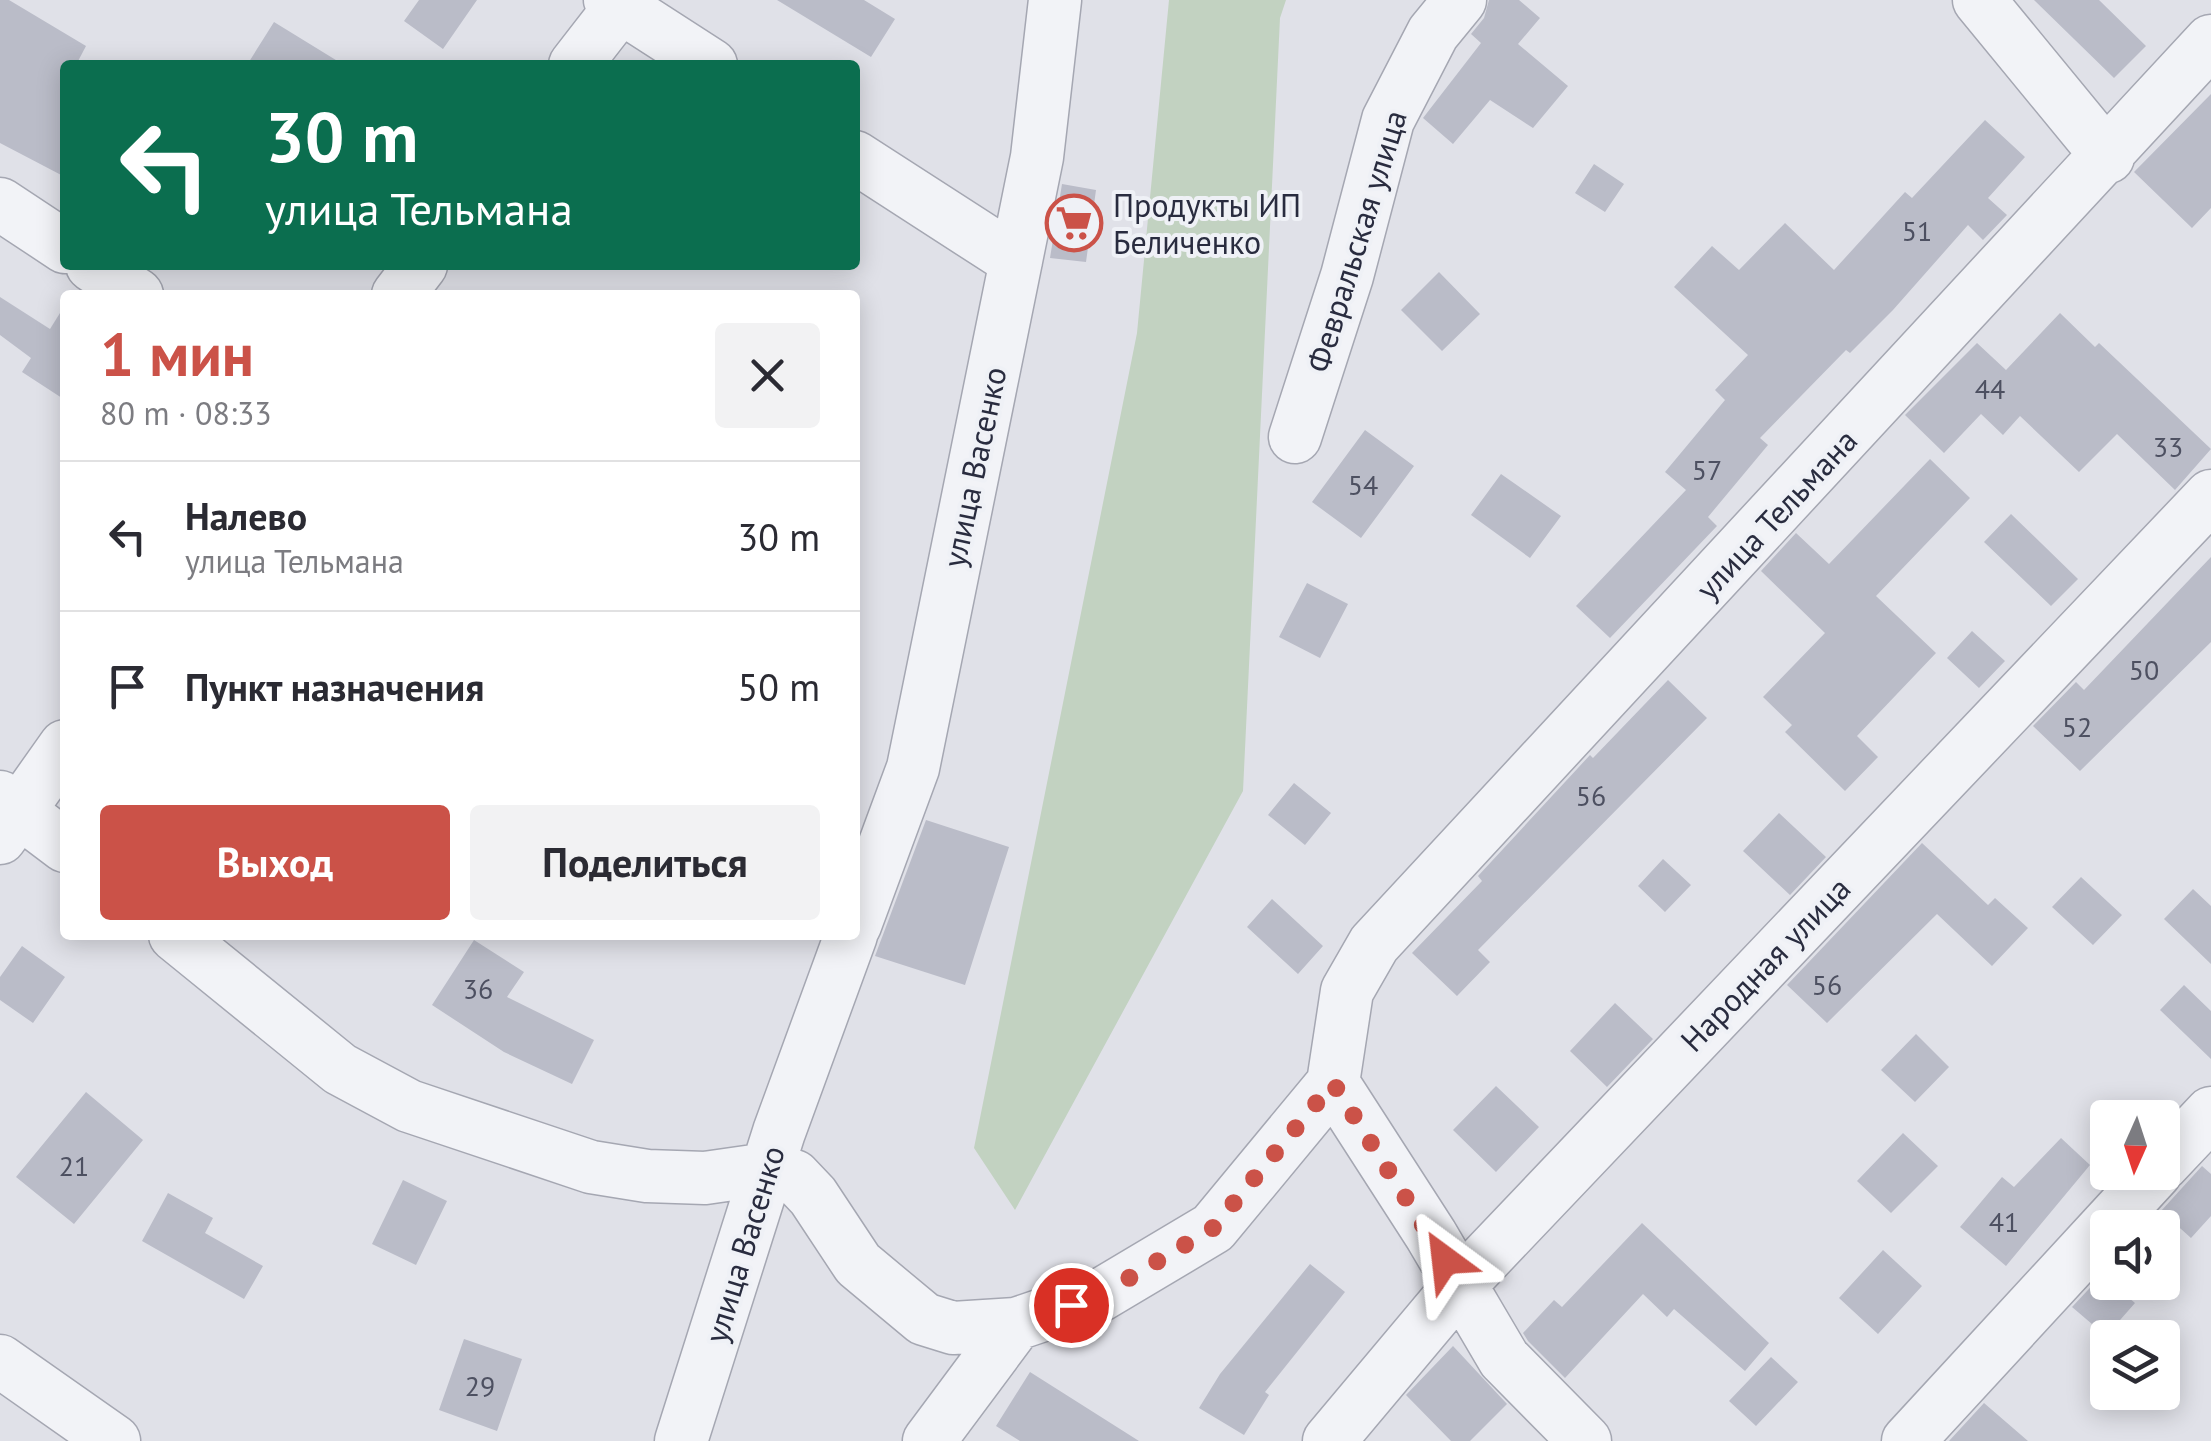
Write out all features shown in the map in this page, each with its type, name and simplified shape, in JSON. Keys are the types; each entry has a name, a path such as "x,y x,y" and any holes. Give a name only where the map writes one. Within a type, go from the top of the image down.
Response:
{"street":[{"name":"улица Васенко","path":"860,911 913,768 1037,157 1054,0"},
{"name":"Февральская улица","path":"1295,436 1347,276 1388,120 1433,33 1460,0"},
{"path":"1980,0 2108,156"},
{"path":"578,60 615,3 703,60"},
{"name":"улица Тельмана","path":"1333,1083 1347,991 1374,944 2211,42"},
{"path":"860,161 1016,261"},
{"path":"0,204 60,244"},
{"path":"100,270 130,290"},
{"path":"402,290 417,270"},
{"name":"Народная улица","path":"1330,1441 1459,1286 2211,496"},
{"path":"60,752 6,815 60,843"},
{"path":"181,940 340,1069 410,1106 591,1167 647,1176 705,1178 768,1168 794,1176 813,1196 858,1264 924,1319 954,1328 1016,1324 1099,1296 1213,1228 1333,1083 1504,1359 1585,1441"},
{"name":"улица Васенко","path":"681,1441 768,1168 849,940"},
{"path":"2180,1147 2211,1113"},
{"path":"1908,1441 2139,1190"},
{"path":"929,1441 1016,1324"},
{"path":"0,1361 114,1441"}],"green space":[{"path":"1169,0 1286,0 1280,18 1243,791 1015,1210 974,1148 1137,333"}],"building":[{"path":"0,0 9,0 86,46 79,60 60,60 60,174 0,143"},
{"path":"419,0 477,0 443,49 404,21"},
{"path":"777,0 864,0 895,19 871,57"},
{"path":"1489,0 1519,0 1540,18 1518,44 1568,86 1533,128 1490,100 1453,144 1423,118 1481,43 1471,34 1484,18"},
{"path":"2034,0 2099,0 2146,46 2114,78"},
{"path":"274,22 336,60 250,60"},
{"path":"2211,94 2211,208 2192,228 2134,172"},
{"path":"1985,120 2025,157 1988,198 2007,215 1983,240 1968,225 1893,310 1850,353 1846,350 1760,438 1768,445 1708,517 1717,526 1610,638 1576,606 1686,490 1665,472 1725,400 1715,390 1748,355 1674,287 1712,246 1739,270 1785,223 1834,270 1905,192 1912,198"},
{"path":"1594,164 1624,184 1605,212 1575,193"},
{"path":"1062,184 1096,190 1086,262 1050,258"},
{"path":"1439,272 1480,314 1442,351 1401,310"},
{"path":"0,297 50,329 60,313 60,397 22,372 31,358 0,335"},
{"path":"2060,313 2095,347 2099,343 2211,449 2175,490 2117,434 2079,472 2020,416 2003,435 1981,414 1944,453 1905,415 1977,343 2006,370"},
{"path":"1365,430 1414,466 1361,538 1312,502"},
{"path":"1930,459 1970,498 1876,596 1936,653 1857,736 1878,757 1845,791 1785,732 1792,725 1763,697 1825,633 1761,571 1796,533 1829,564"},
{"path":"1501,474 1561,516 1530,558 1471,515"},
{"path":"2011,514 2078,579 2051,606 1984,542"},
{"path":"2211,557 2211,642 2080,771 2033,726 2076,682 2084,690"},
{"path":"1307,583 1348,604 1320,658 1279,637"},
{"path":"1972,631 2005,661 1979,688 1947,658"},
{"path":"1668,680 1707,718 1478,950 1490,962 1457,996 1412,953 1482,881 1478,876 1590,755 1593,758"},
{"path":"1294,783 1331,813 1305,845 1268,815"},
{"path":"1779,813 1826,857 1790,895 1743,851"},
{"path":"926,820 1009,847 965,985 875,956"},
{"path":"1922,843 1988,905 1995,898 2028,928 1992,966 1937,914 1827,1023 1787,985"},
{"path":"1663,859 1691,885 1665,912 1638,886"},
{"path":"2081,877 2122,915 2093,945 2052,907"},
{"path":"2193,889 2211,906 2211,964 2164,919"},
{"path":"1272,899 1323,946 1298,974 1247,927"},
{"path":"474,940 524,972 507,997 594,1040 572,1084 504,1052 432,1005"},
{"path":"22,946 65,977 33,1023 0,1000 0,977"},
{"path":"2184,985 2211,1011 2211,1059 2160,1010"},
{"path":"1615,1003 1653,1039 1607,1087 1570,1051"},
{"path":"1916,1034 1949,1067 1915,1102 1881,1070"},
{"path":"1496,1086 1539,1127 1496,1172 1453,1130"},
{"path":"86,1092 143,1140 74,1224 16,1177"},
{"path":"1903,1133 1938,1166 1891,1213 1857,1181"},
{"path":"2061,1138 2090,1165 2006,1266 1960,1227 2002,1177 2014,1187"},
{"path":"2202,1166 2211,1174 2211,1216 2191,1238 2180,1228 2180,1210 2162,1210"},
{"path":"403,1180 447,1201 416,1265 372,1244"},
{"path":"168,1193 213,1218 205,1233 263,1266 244,1299 142,1241"},
{"path":"1642,1223 1769,1343 1745,1371 1674,1309 1667,1317 1643,1294 1565,1378 1528,1341 1523,1333 1554,1300 1562,1307"},
{"path":"1883,1250 1922,1286 1878,1334 1839,1298"},
{"path":"1310,1264 1345,1292 1265,1392 1269,1395 1244,1435 1199,1408 1220,1374"},
{"path":"2090,1288 2090,1300 2135,1303 2120,1320 2090,1322 2072,1307"},
{"path":"464,1339 522,1359 497,1431 439,1410"},
{"path":"1453,1346 1507,1404 1470,1441 1451,1441 1406,1395"},
{"path":"1771,1357 1798,1382 1756,1426 1729,1401"},
{"path":"1030,1372 1139,1441 1020,1441 996,1426"},
{"path":"1984,1403 2028,1441 1949,1441"}],"place":[{"name":"Продукты ИП Беличенко","path":"1074,223"}],"route":[{"path":"1071,1305 1099,1296 1213,1228 1333,1083 1445,1260"}]}
